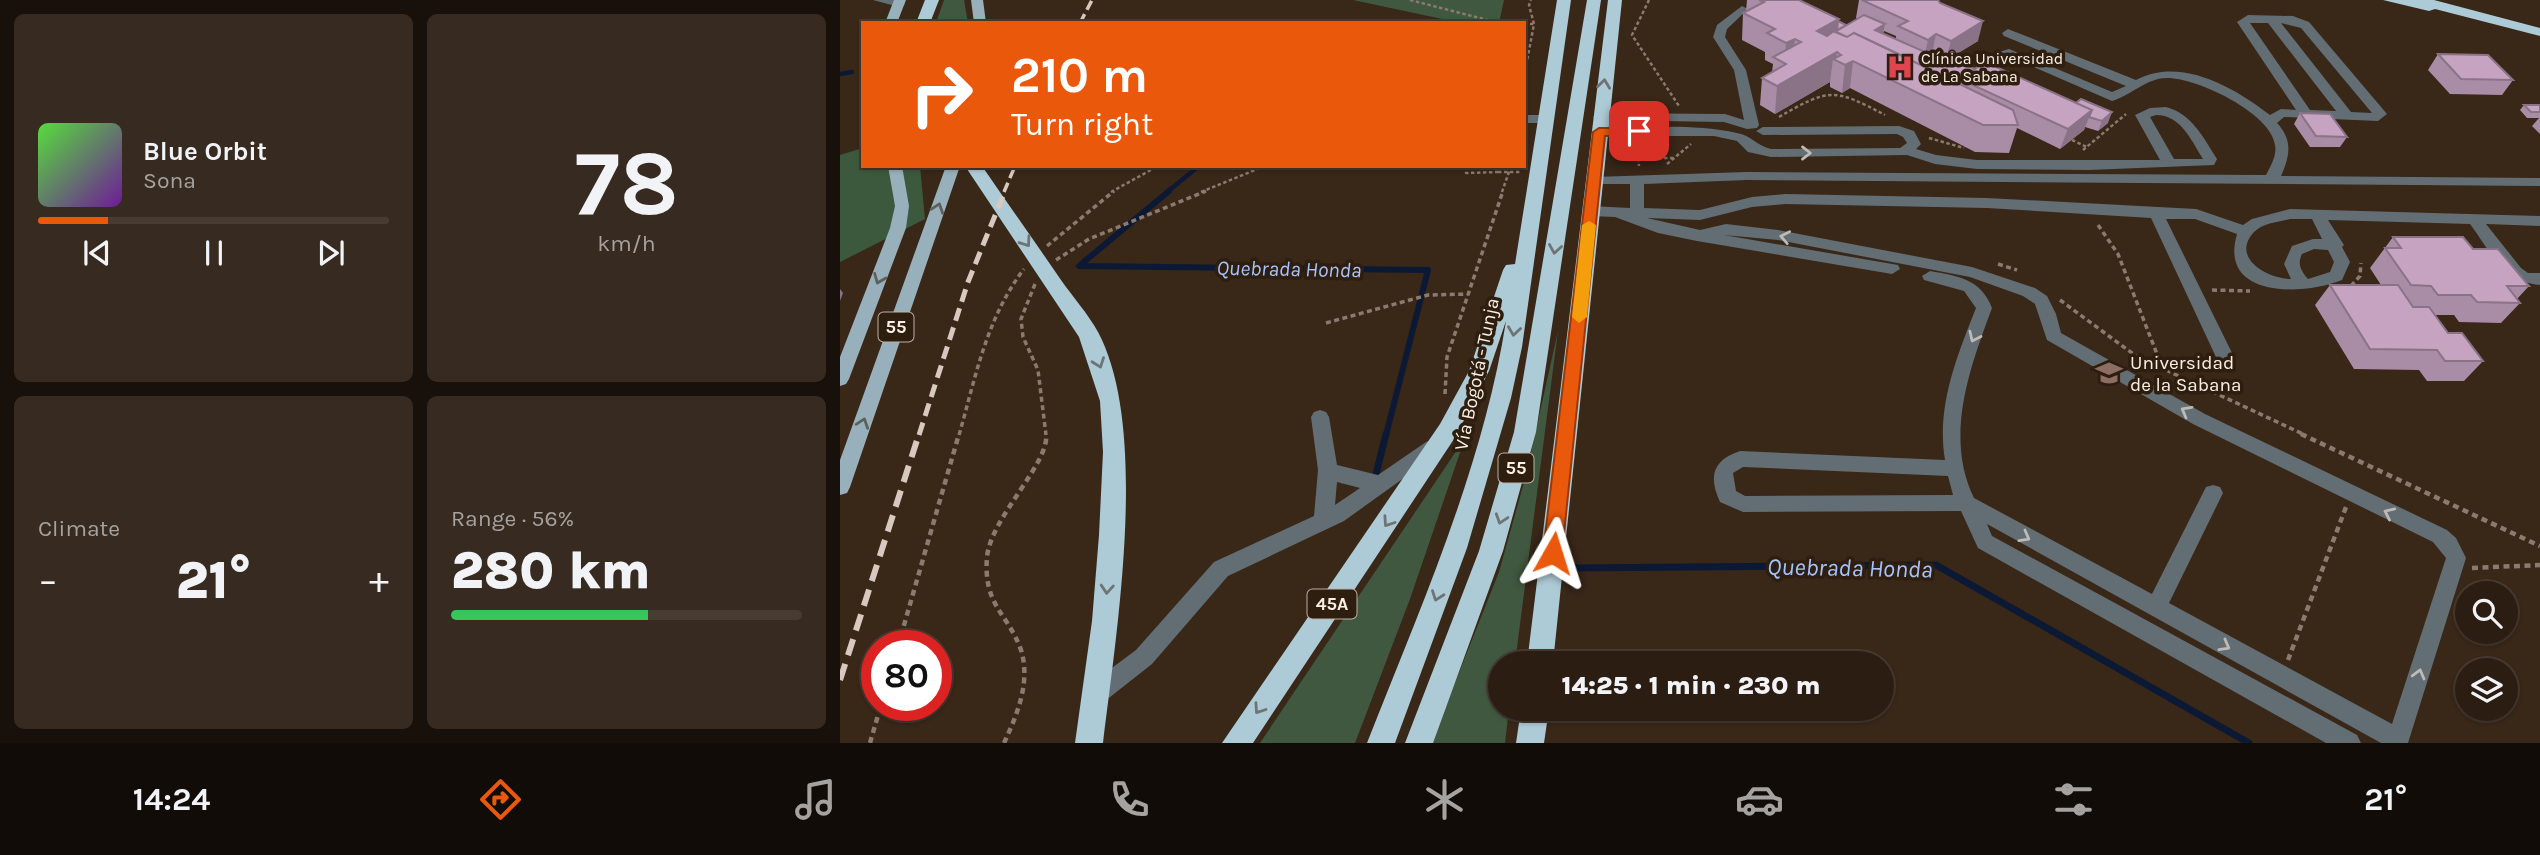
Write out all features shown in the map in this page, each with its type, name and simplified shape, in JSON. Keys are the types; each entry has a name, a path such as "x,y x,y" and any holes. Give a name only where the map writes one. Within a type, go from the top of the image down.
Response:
{"highway":[{"path":"924,21 932,0"},
{"name":"Vía Bogotá - Tunja","path":"1381,743 1426,627 1487,453 1512,347 1564,0"},
{"name":"55","path":"1419,743 1511,490 1525,432 1594,0"},
{"name":"55","path":"1541,651 1615,0"},
{"path":"2390,0 2459,12"},
{"path":"2418,0 2540,32"},
{"path":"974,168 1089,335 1111,401 1114,452 1111,535 1097,693 1089,743"},
{"name":"45A","path":"1236,743 1441,441 1479,371 1531,215"},
{"path":"1530,743 1533,721"}],"main road":[{"path":"977,0 980,21"},
{"path":"892,21 899,2"},
{"name":"55","path":"840,379 898,228 902,206 895,168"},
{"name":"55","path":"840,487 952,168"}],"street":[{"path":"879,0 899,2"},
{"path":"1742,9 1721,28 1718,37 1740,70 1753,149 1771,153 1908,151 1939,161 1968,164 2169,163 2210,161 2180,115 2168,112 2141,115 2169,163"},
{"path":"2271,19 2347,116"},
{"path":"2269,123 2281,113 2306,116 2378,117 2380,114 2305,25 2293,20 2243,22 2306,116"},
{"path":"2008,33 2136,85"},
{"path":"2005,52 2110,97 2155,75 2187,76 2232,96 2269,123 2283,144 2272,179"},
{"path":"1526,119 1547,119"},
{"path":"1600,125 1721,132 1899,130 1912,138 1914,144 1908,151"},
{"path":"1594,181 1747,176 2540,182"},
{"path":"1637,179 1637,214"},
{"path":"1590,211 1710,215 1752,202 1786,199 2082,208 2207,216 2245,231"},
{"path":"1619,213 1655,227 1697,236 1972,272 2029,292 2041,300 2048,314 2053,336 2199,419 2440,536 2455,552 2396,741 1966,503 1742,504 1727,496 1723,488 1723,470 1740,458 1954,468"},
{"path":"2156,214 2225,357"},
{"path":"2317,214 2336,245 2342,262 2336,276 2328,281 2304,285 2267,282 2250,274 2241,257 2241,239 2245,231 2257,222 2273,216 2317,214 2540,221"},
{"path":"2474,219 2519,276 2540,279"},
{"path":"2304,285 2292,269 2291,262 2297,250 2313,244 2336,245"},
{"path":"1860,257 1961,282 1977,291 1982,299 1984,307 1981,320 1967,352 1952,413 1954,468 1966,503 1985,542 2348,743"},
{"path":"1320,417 1328,470 1325,521"},
{"path":"1097,693 1144,657 1221,569 1233,560 1325,521 1383,484 1441,441"},
{"path":"1328,470 1347,478 1383,484"},
{"path":"2156,608 2213,492"}],"path":[{"path":"1410,0 1470,12 1494,21"},
{"path":"1526,66 1534,24 1528,5 1531,0"},
{"path":"1648,0 1632,35 1680,108 1684,129 1692,144 1667,165"},
{"path":"1526,24 1534,24"},
{"path":"1752,130 1828,91 1840,92 1892,119"},
{"path":"2080,153 2126,114 2141,115"},
{"path":"1929,138 1941,144 1954,144 1974,153"},
{"path":"2072,140 2087,147"},
{"path":"1045,247 1096,203 1131,179 1154,168"},
{"path":"1050,265 1088,239 1260,168"},
{"path":"1467,168 1466,173 1498,172"},
{"path":"1444,405 1447,357 1510,168"},
{"path":"2082,208 2108,237 2118,254 2162,369"},
{"path":"1985,260 2021,272"},
{"path":"903,630 992,319 1004,295 1029,263"},
{"path":"1004,743 1023,693 1021,652 989,597 987,556 1001,516 1040,457 1047,440 1038,370 1023,337 1021,319 1026,301 1039,278"},
{"path":"1326,323 1428,295 1469,293"},
{"path":"2058,298 2113,341 2162,369 2540,546"},
{"path":"2283,677 2297,631 2351,495"},
{"path":"2451,569 2540,565"},
{"path":"870,743 876,721"}],"green space":[{"path":"944,0 964,0 968,21 937,21"},
{"path":"1353,0 1504,0 1499,21 1452,21"},
{"path":"861,149 861,168 920,168 925,219 840,262 840,155"},
{"path":"1558,331 1517,651 1488,651 1488,721 1508,721 1505,743 1431,743 1499,572 1525,479"},
{"path":"1465,438 1410,599 1355,743 1260,743"}],"building":[{"path":"1759,0 1799,0 1839,19 1817,31 1827,36 1834,31 1847,37 1854,33 2013,110 2018,125 1983,125 1853,61 1845,65 1833,59 1841,55 1837,52 1777,86 1762,78 1786,64 1773,57 1801,42 1795,39 1786,43 1767,33 1775,29 1743,13 1764,2"},
{"path":"1862,0 1938,0 1983,21 1951,41 1936,34 1928,40 1898,26 1908,21"},
{"path":"1864,15 1885,24 1875,30 1927,53 1932,50 1975,69 1958,83 1854,33 1847,37 1835,32"},
{"path":"1838,21 1846,25 1837,30"},
{"path":"2438,54 2488,55 2513,80 2461,79"},
{"path":"1985,62 2092,110 2068,129 1960,79"},
{"path":"2081,99 2112,112 2102,121 2089,117 2092,110 2076,103"},
{"path":"2524,105 2540,105 2540,112 2531,112"},
{"path":"2300,113 2330,114 2347,137 2316,136"},
{"path":"2393,237 2463,237 2473,249 2498,249 2529,286 2507,286 2520,303 2477,302 2471,295 2438,295 2431,286 2411,285 2385,248 2401,248"},
{"path":"2330,285 2398,285 2413,307 2429,307 2448,333 2462,333 2483,361 2445,361 2437,350 2370,349"}],"waterway":[{"name":"Quebrada Honda","path":"840,74 852,72"},
{"name":"Quebrada Honda","path":"1167,192 1197,168"},
{"name":"Quebrada Honda","path":"1169,191 1079,266 1428,270 1386,435"},
{"name":"Quebrada Honda","path":"1374,482 1386,434"},
{"name":"Quebrada Honda","path":"1573,568 1936,565 2249,743"}],"railway":[{"path":"1081,21 1092,0"},
{"path":"1004,192 1014,168"},
{"path":"919,435 968,282 1005,191"},
{"path":"840,680 919,434"}],"slow traffic":[{"path":"1579,317 1589,225"}],"place":[{"name":"Clínica Universidad de La Sabana","path":"1900,67"},
{"name":"Universidad de la Sabana","path":"2109,373"}],"route":[{"path":"1553,553 1599,132 1639,131"}]}
